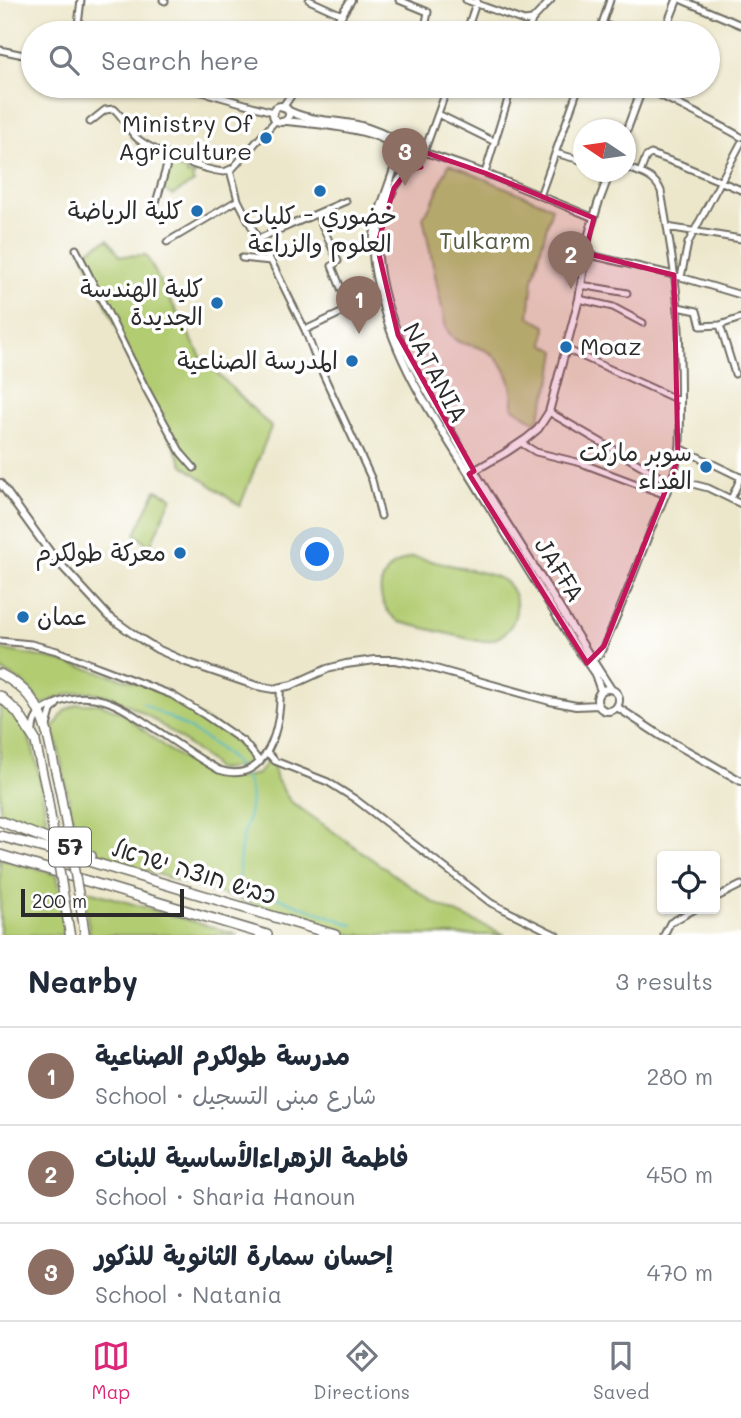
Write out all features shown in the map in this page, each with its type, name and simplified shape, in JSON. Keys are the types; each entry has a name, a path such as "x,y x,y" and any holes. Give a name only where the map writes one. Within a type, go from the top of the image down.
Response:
{"highway":[{"path":"0,674 18,683 40,711 47,733"},
{"path":"0,696 18,713 35,740"},
{"name":"57","path":"47,733 85,935"},
{"name":"57","path":"35,740 47,794 70,935"},
{"path":"0,821 138,876"},
{"name":"כביש חוצה ישראל","path":"0,836 335,935"},
{"name":"כביש חוצה ישראל","path":"0,855 267,935"}],"street":[{"path":"78,21 81,0"},
{"path":"309,0 342,15"},
{"path":"399,0 428,12 426,21"},
{"path":"466,0 520,21 532,20 551,0"},
{"path":"603,21 610,0"},
{"path":"669,21 679,0 741,25"},
{"path":"338,21 352,1"},
{"path":"470,21 476,2"},
{"path":"0,50 21,54"},
{"path":"224,98 273,112"},
{"path":"285,121 288,117 285,108 290,98"},
{"path":"273,112 273,116 280,122 340,127 366,133 389,143 396,163 402,169 408,170 416,164 443,98"},
{"path":"485,173 508,98"},
{"path":"540,196 575,98"},
{"path":"630,119 638,98"},
{"path":"664,98 741,137"},
{"path":"273,112 278,107 285,108 300,116 367,128 421,153 485,173 594,218"},
{"path":"90,122 104,110 114,109 140,141 219,172 230,170 276,120"},
{"path":"438,114 495,142"},
{"path":"678,276 687,247 741,143"},
{"path":"395,154 400,148 407,146"},
{"path":"555,153 573,158"},
{"path":"640,173 646,157 651,154 741,190"},
{"path":"154,209 170,155"},
{"name":"NATANIA","path":"396,163 375,228 374,268 410,363 471,472"},
{"path":"230,170 238,200 305,330 372,480 381,516"},
{"name":"NATANIA","path":"382,294 377,257 379,231 394,188 408,170"},
{"path":"590,662 600,654 604,646 672,481 680,448 678,276 660,187 653,179 636,171"},
{"path":"471,472 521,443 538,429 549,412 579,299 594,218 607,182"},
{"path":"167,242 238,200"},
{"path":"258,239 346,201"},
{"path":"317,214 338,261 332,266 349,308"},
{"path":"667,227 741,239"},
{"path":"76,249 145,387 181,453 194,468"},
{"path":"586,254 678,276 741,295"},
{"path":"242,258 271,261"},
{"path":"581,285 626,293"},
{"path":"305,330 382,294"},
{"path":"579,299 613,307 643,323"},
{"path":"677,307 697,311 701,326 720,325 741,318"},
{"path":"720,325 735,374"},
{"path":"566,349 680,401"},
{"path":"549,412 672,481 708,488 741,504"},
{"path":"521,443 536,452 581,463 666,495"},
{"path":"680,448 741,477 731,499"},
{"name":"JAFFA","path":"471,472 590,662 611,689"},
{"path":"0,483 52,555 108,616 135,636 170,656 265,688 280,688 336,666 365,660 385,660 421,665 576,706 598,705 607,711 617,707"},
{"path":"0,641 31,644 57,651 172,695 244,743 260,762"},
{"name":"JAFFA","path":"590,662 601,691"},
{"path":"35,740 33,726 40,711 59,701 86,697 122,707 208,765 229,774 246,771 260,762 267,752 277,724 280,688"},
{"path":"598,705 597,698 601,691 607,688 614,690 619,696 617,707"},
{"path":"47,733 51,711 59,701"},
{"path":"617,707 661,736 741,781"},
{"path":"267,752 275,761 328,782 355,799 488,901 556,935"},
{"path":"720,896 741,885"},
{"path":"664,935 670,923 686,914"}],"highlighted area":[{"path":"424,152 485,173 594,218 585,253 674,275 678,459 604,646 587,663 469,474 474,471 398,335 377,246 394,188 408,170 421,167 417,155"}],"green space":[{"name":"Tulkarm","path":"449,164 552,207 533,279 529,317 546,326 544,344 556,351 552,377 537,423 513,408 512,389 501,363 486,351 456,340 446,328 423,217"},
{"path":"171,166 188,171 187,175 197,173 192,178 194,182 172,195 163,190"},
{"path":"108,239 120,256 146,255 201,357 271,427 240,506 184,466 144,388 83,253"},
{"path":"156,490 172,497 150,546 135,534"},
{"path":"413,557 487,574 507,583 515,598 512,624 497,638 478,641 399,622 383,604 381,584 391,567"},
{"path":"0,649 60,661 156,688 230,736 252,758 243,766 216,770 211,762 134,707 100,694 73,693 42,705 24,684 0,670"},
{"path":"0,701 16,716 30,741 48,832 0,815"},
{"path":"78,704 101,704 122,713 170,751 220,777 239,778 258,774 268,760 273,764 277,780 290,801 434,903 505,935 353,935 144,870 78,846 53,729 65,710"},
{"path":"0,858 57,875 66,935 0,935"},
{"path":"82,889 239,935 90,935"}],"waterway":[{"path":"143,703 220,749 240,769"},
{"path":"243,774 248,783 250,803 239,859 240,884 353,925"}],"place":[{"name":"Ministry Of Agriculture","path":"266,138"},
{"name":"إحسان سمارة الثانوية للذكور","path":"405,186"},
{"name":"خضوري - كليات العلوم والزراعة","path":"320,191"},
{"name":"كلية الرياضة","path":"197,211"},
{"name":"فاطمة الزهراءالأساسية للبنات","path":"571,289"},
{"name":"كلية الهندسة الجديدة","path":"217,303"},
{"name":"مدرسة طولكرم الصناعية","path":"359,334"},
{"name":"Moaz","path":"566,347"},
{"name":"المدرسة الصناعية","path":"352,361"},
{"name":"سوبر ماركت الفداء","path":"706,467"},
{"name":"معركة طولكرم","path":"180,553"},
{"name":"عمان","path":"23,617"}]}
